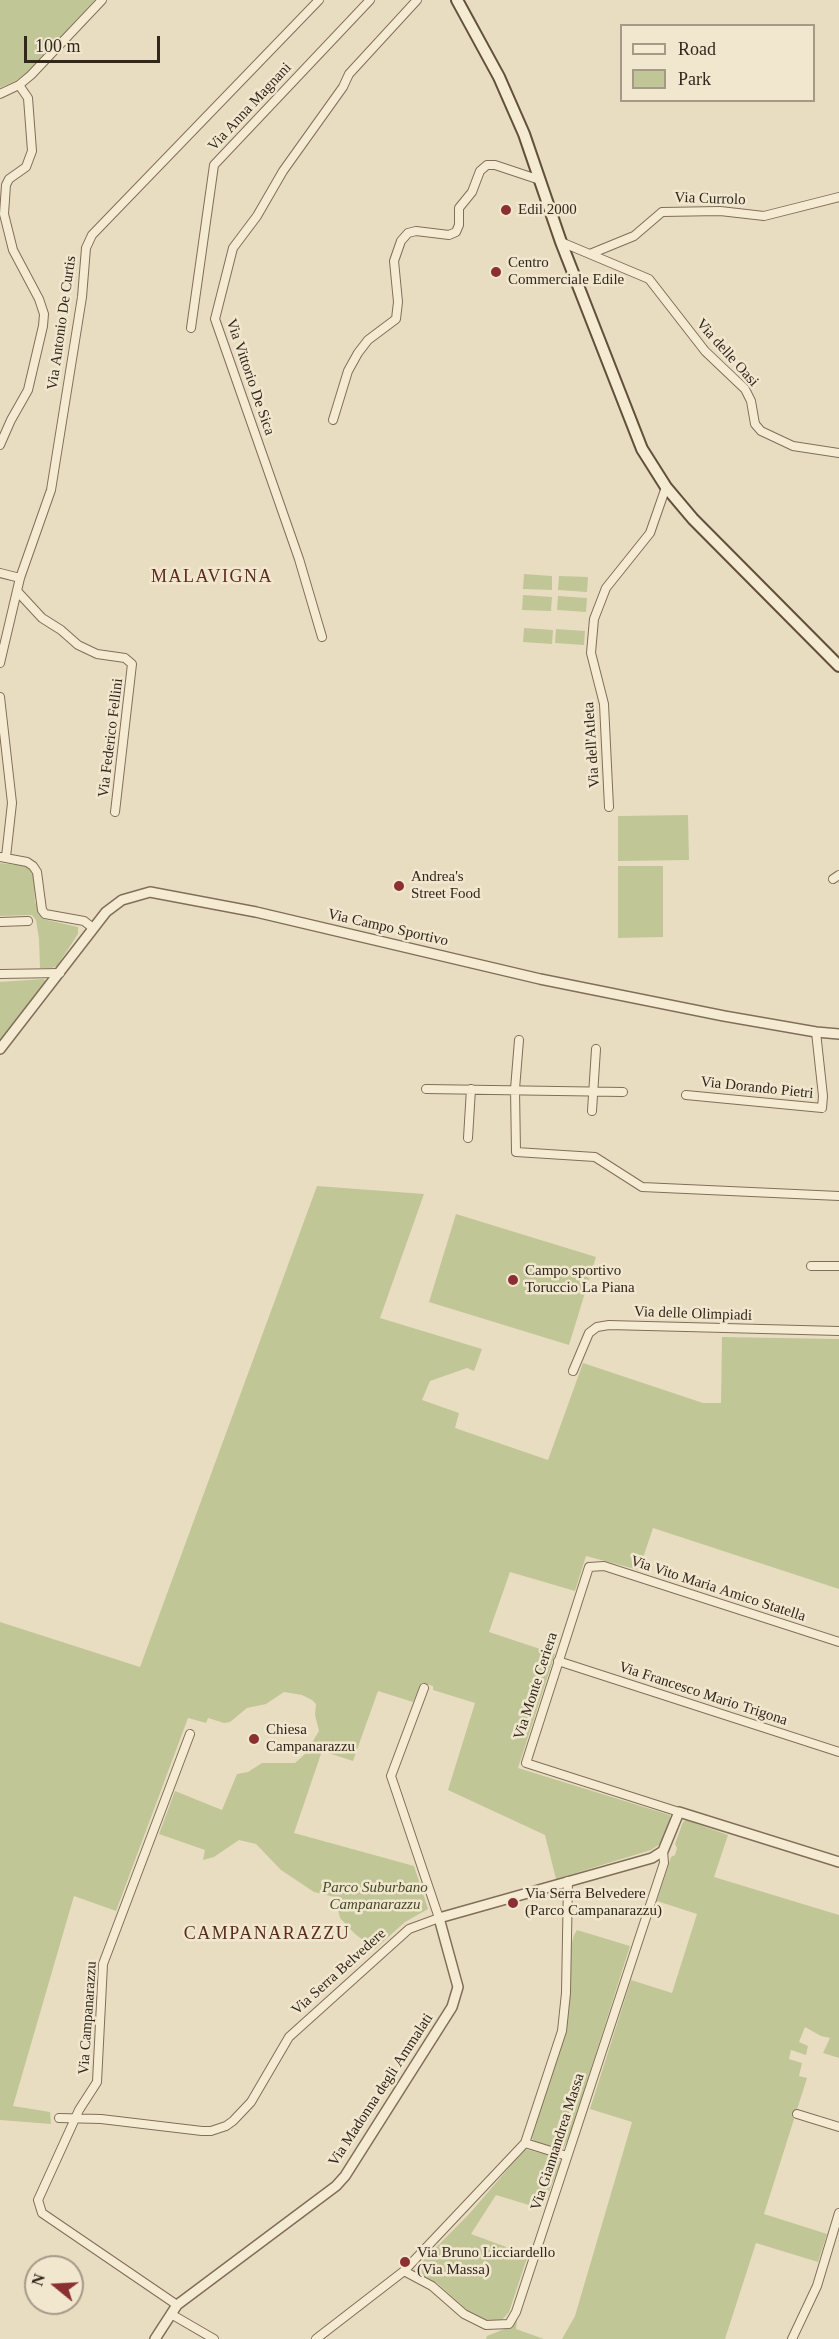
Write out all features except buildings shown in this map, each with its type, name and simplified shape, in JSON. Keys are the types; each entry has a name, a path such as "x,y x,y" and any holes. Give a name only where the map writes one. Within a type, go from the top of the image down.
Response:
{"main road":[{"path":"457,0 499,77 524,134 561,242 634,433 666,487 693,519 839,666"}],"street":[{"path":"0,94 32,75 102,0"},
{"name":"Via Antonio De Curtis","path":"0,663 20,578 51,490 82,297 86,248 92,235 319,0"},
{"name":"Via Anna Magnani","path":"191,328 214,165 370,0"},
{"name":"Via Vittorio De Sica","path":"322,637 298,559 215,319 233,248 257,216 283,171 343,87 349,74 417,0"},
{"path":"0,445 28,390 44,326 44,314 39,299 14,250 4,214 6,185 9,179 26,167 32,151 28,98 20,84"},
{"path":"333,420 348,370 358,353 368,340 396,319 398,302 394,261 401,241 408,233 416,231 449,235 456,232 459,225 459,208 472,192 480,171 487,165 495,165 540,180"},
{"name":"Via Currolo","path":"590,254 634,236 662,212 720,211 764,216 839,197"},
{"name":"Via delle Oasi","path":"561,242 649,279 705,351 745,389 752,401 755,424 761,431 793,446 839,453"},
{"name":"Via dell'Atleta","path":"609,807 604,704 591,653 594,619 606,588 650,533 666,487"},
{"path":"0,573 20,578"},
{"name":"Via Federico Fellini","path":"17,591 42,618 61,630 78,645 97,654 124,658 132,664 115,812"},
{"path":"0,697 12,803 3,857 27,862 33,866 37,872 42,910 45,914 84,921 93,928"},
{"name":"Via Campo Sportivo","path":"0,1049 106,912 122,900 150,892 256,912 540,979 724,1016 839,1034"},
{"path":"0,922 28,921"},
{"path":"0,974 60,973"},
{"name":"Via Dorando Pietri","path":"686,1095 822,1108 823,1096 816,1032"},
{"path":"519,1040 515,1089 516,1152 595,1157 642,1187 839,1196"},
{"path":"592,1111 596,1049"},
{"path":"426,1089 623,1092"},
{"path":"468,1138 471,1089"},
{"path":"811,1266 839,1266"},
{"name":"Via delle Olimpiadi","path":"573,1371 589,1333 597,1327 609,1325 839,1331"},
{"name":"Via Vito Maria Amico Statella","path":"589,1567 604,1566 839,1642"},
{"name":"Via Monte Ceriera","path":"589,1567 526,1763 679,1812"},
{"name":"Via Francesco Mario Trigona","path":"558,1661 839,1752"},
{"path":"424,1688 391,1776 439,1918"},
{"name":"Via Campanarazzu","path":"177,2305 42,2213 38,2200 76,2117 97,2082 103,1964 190,1734"},
{"path":"663,1851 679,1812 839,1862"},
{"name":"Via Serra Belvedere","path":"59,2118 101,2118 202,2132 226,2126 251,2102 289,2037 409,1929 439,1918 652,1858 663,1851"},
{"name":"Via Giannandrea Massa","path":"404,2271 432,2286 464,2313 486,2325 509,2324 516,2312 664,1863 663,1851"},
{"path":"316,2339 404,2271 525,2143 562,2031 566,1993 568,1881"},
{"name":"Via Madonna degli Ammalati","path":"156,2339 177,2305 336,2186 345,2176 452,2007 458,1988 439,1918"},
{"path":"797,2114 839,2127"},
{"path":"525,2143 567,2156"},
{"path":"792,2339 817,2286 839,2213"},
{"path":"171,2314 214,2339"}],"green space":[{"path":"0,0 95,0 28,72 0,88"},
{"path":"524,574 552,576 552,590 523,589"},
{"path":"559,576 588,577 587,592 558,590"},
{"path":"523,595 552,597 551,611 522,610"},
{"path":"558,596 587,598 586,612 557,610"},
{"path":"524,628 553,630 552,644 523,642"},
{"path":"556,629 585,631 584,645 555,643"},
{"path":"688,815 689,860 618,861 618,816"},
{"path":"0,863 25,866 32,871 35,902 43,919 78,927 78,934 57,966 40,968 39,939 36,920 32,915 0,916"},
{"path":"618,866 663,866 663,937 618,938"},
{"path":"43,979 48,981 0,1043 0,982"},
{"name":"Parco Suburbano Campanarazzu","path":"317,1186 424,1194 380,1318 482,1349 474,1371 467,1368 430,1381 422,1400 459,1413 455,1428 548,1460 583,1363 703,1403 721,1403 722,1337 839,1339 839,1589 653,1528 639,1570 586,1556 575,1591 510,1572 489,1632 555,1654 518,1768 670,1815 670,1823 663,1842 651,1850 556,1879 545,1835 448,1790 475,1703 433,1690 433,1686 422,1683 413,1702 378,1691 353,1761 322,1751 294,1833 414,1866 428,1909 405,1922 375,1949 355,1934 340,1918 335,1897 314,1892 281,1870 256,1844 239,1840 214,1857 203,1860 205,1850 159,1834 175,1791 222,1810 237,1774 248,1772 262,1763 295,1763 305,1754 319,1731 315,1715 316,1704 302,1695 284,1692 266,1704 247,1708 230,1722 224,1723 208,1718 206,1723 188,1718 116,1911 74,1896 13,2106 50,2112 51,2124 0,2120 0,1622 140,1667"},
{"name":"Campo sportivo Toruccio La Piana","path":"456,1214 596,1257 569,1345 429,1302"},
{"path":"686,1820 728,1835 714,1877 839,1915 839,2058 823,2053 830,2038 805,2027 799,2042 808,2046 806,2055 791,2050 789,2059 802,2063 799,2076 807,2078 764,2214 827,2234 818,2262 756,2243 725,2339 562,2339 575,2316 632,2122 590,2109 631,1980 672,1993 697,1914 657,1901 671,1857 675,1855 677,1848 675,1844 683,1822"},
{"path":"577,1930 630,1946 570,2135 563,2149 558,2150 534,2141 532,2138 565,2030 571,1946"},
{"path":"525,2149 559,2158 560,2165 542,2209 496,2195 471,2234 528,2255 509,2312 502,2320 485,2320 468,2311 437,2283 414,2270 470,2213"},
{"path":"517,2320 516,2329 544,2339 486,2339 487,2336 512,2326"}],"place":[{"name":"Edil 2000","path":"506,210"},
{"name":"Centro Commerciale Edile","path":"496,272"},
{"name":"Andrea's Street Food","path":"399,886"},
{"name":"Campo sportivo Toruccio La Piana","path":"513,1280"},
{"name":"Chiesa Campanarazzu","path":"254,1739"},
{"name":"Via Serra Belvedere (Parco Campanarazzu)","path":"513,1903"},
{"name":"Via Bruno Licciardello (Via Massa)","path":"405,2262"}],"district":[{"name":"MALAVIGNA","path":"212,577"},
{"name":"CAMPANARAZZU","path":"267,1934"}]}
